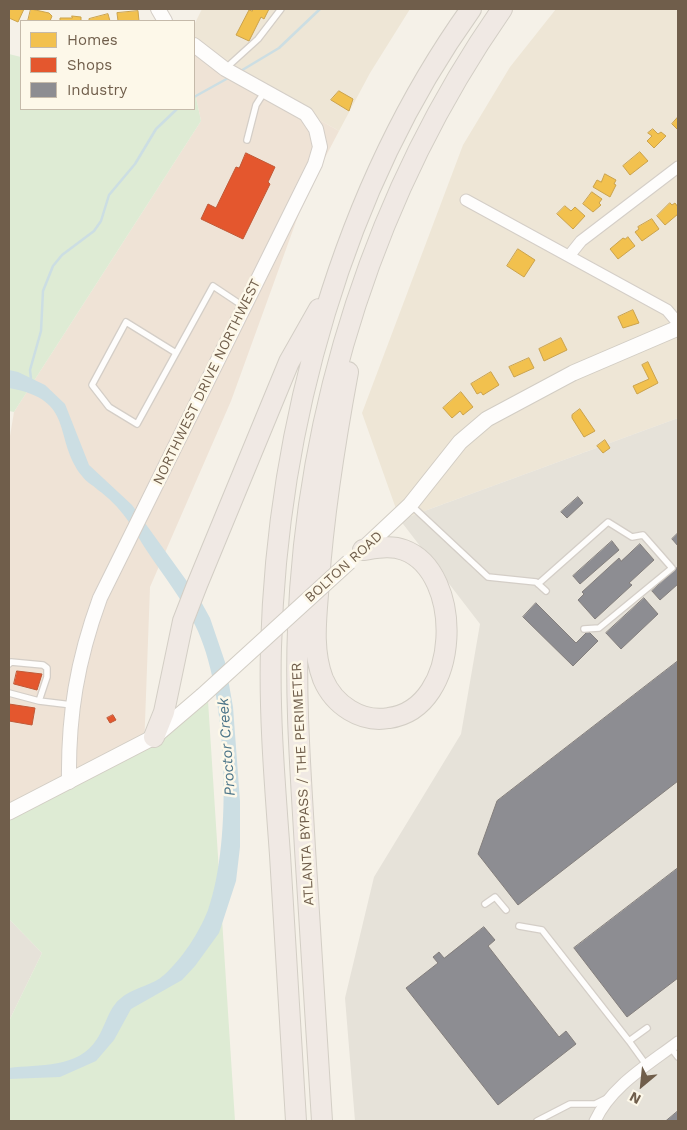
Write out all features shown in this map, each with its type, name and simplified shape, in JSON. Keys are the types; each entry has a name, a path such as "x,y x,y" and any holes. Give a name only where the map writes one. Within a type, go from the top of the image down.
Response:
{"highway":[{"name":"ATLANTA BYPASS / THE PERIMETER","path":"296,1121 271,712 272,607 286,477 294,433 312,358 334,287 383,162 422,87 470,9"},
{"name":"ATLANTA BYPASS / THE PERIMETER","path":"322,1121 296,692 298,627 306,521 321,433 342,348 367,272 389,214 421,145 464,68 502,9"},
{"path":"356,556 381,547 399,548 420,560 428,569 437,586 446,617 446,652 437,682 422,703 412,710 389,718 365,717 343,706 324,680 316,647 324,518 339,421 367,272"},
{"path":"154,737 164,712 183,621 206,562 289,362 334,287"}],"main road":[{"name":"BOLTON ROAD","path":"9,812 154,737 202,696 410,505 460,442 487,419 574,373 678,328"}],"street":[{"path":"158,9 164,20"},
{"name":"NORTHWEST DRIVE NORTHWEST","path":"69,782 69,741 78,669 87,634 100,598 315,164 320,147 316,129 306,114 225,70 195,46"},
{"path":"570,256 581,241 678,167"},
{"path":"466,200 668,310 678,323"},
{"path":"595,1121 609,1097 647,1066 676,1049"}],"lane":[{"path":"225,70 258,39 281,9"},
{"path":"247,140 256,105 265,91"},
{"path":"176,352 126,322 92,385 109,407 137,424 213,286 243,306"},
{"path":"410,505 488,577 536,582 546,591"},
{"path":"538,584 608,522 632,537 643,535 672,568 599,628 584,628"},
{"path":"9,664 18,662 47,668 47,677 39,701"},
{"path":"9,693 39,701 72,705"},
{"path":"485,904 495,897 506,910"},
{"path":"520,926 542,930 647,1066"},
{"path":"629,1041 647,1028"},
{"path":"537,1121 570,1104 595,1104 609,1097"}],"shaded area":[{"path":"202,9 410,9 370,73 339,131 195,50 195,23"},
{"path":"556,9 678,9 678,418 400,520 362,413 463,145 510,67"},
{"path":"195,50 339,131 306,194 231,401 150,587 144,749 9,807 9,442 14,412 201,121 195,93"},
{"path":"678,418 678,1121 355,1121 345,998 374,877 461,734 480,624 400,520"},
{"path":"9,919 42,953 9,1021"}],"green space":[{"path":"9,54 20,57 20,110 195,110 195,93 201,121 14,412 9,411"},
{"path":"207,685 235,1121 9,1121 9,1021 42,953 9,919 9,807 144,749"}],"water":[{"name":"Proctor Creek","path":"9,370 18,372 45,385 65,404 89,465 132,505 199,598 210,618 225,662 233,707 240,801 240,847 236,881 219,933 195,966 182,980 131,1009 114,1040 96,1061 60,1077 9,1079 9,1068 57,1063 79,1056 89,1049 97,1039 111,1010 119,999 130,992 150,984 171,969 195,936 208,910 216,881 224,807 220,726 214,687 206,653 195,625 178,596 123,514 82,476 73,462 60,422 54,411 45,401 9,388"}],"building: Homes":[{"path":"9,9 24,9 18,22 9,18"},
{"path":"31,9 49,13 52,16 50,20 28,20"},
{"path":"253,9 269,9 264,19 261,17 249,41 236,35 249,10 252,11"},
{"path":"138,11 139,20 118,20 117,13"},
{"path":"108,14 110,20 89,20"},
{"path":"72,16 81,17 81,20 60,20 60,18 72,18"},
{"path":"339,91 353,99 349,111 331,100"},
{"path":"678,117 678,130 672,124"},
{"path":"653,129 658,134 661,132 666,136 654,148 647,141 652,136 648,133"},
{"path":"640,152 648,161 630,175 623,166"},
{"path":"605,174 616,180 614,184 616,185 610,197 593,187 597,180 601,182"},
{"path":"592,192 602,199 599,203 601,205 593,212 583,204"},
{"path":"670,203 672,205 675,203 678,207 678,214 665,225 657,216"},
{"path":"565,206 571,211 575,207 585,216 573,229 557,214"},
{"path":"652,219 659,229 642,241 635,232 639,229 638,227"},
{"path":"628,237 635,246 618,259 610,249 623,238"},
{"path":"518,249 535,260 524,277 507,266"},
{"path":"633,310 639,323 623,328 618,317"},
{"path":"561,338 567,350 544,361 539,349"},
{"path":"529,358 534,368 514,377 509,367"},
{"path":"648,362 658,383 637,394 633,386 649,379 642,365"},
{"path":"491,372 499,385 483,395 481,392 477,394 471,384"},
{"path":"461,392 473,407 463,415 460,411 452,418 443,408"},
{"path":"580,409 595,431 584,437 572,418 572,415"},
{"path":"605,440 610,448 603,453 597,446"}],"building: Shops":[{"path":"246,153 275,167 268,182 270,184 243,239 201,219 208,204 216,208 236,167 239,168"},
{"path":"17,671 42,674 37,690 14,684"},
{"path":"9,704 35,708 32,725 9,721"},
{"path":"113,715 116,720 110,723 107,718"}],"building: Industry":[{"path":"578,497 583,503 567,518 561,512"},
{"path":"678,533 678,546 672,539"},
{"path":"612,541 619,550 580,584 573,576"},
{"path":"640,544 654,560 629,583 632,585 595,619 578,600 584,594 582,592 619,558 621,561"},
{"path":"678,567 678,584 660,600 652,591"},
{"path":"644,598 658,614 621,649 606,633"},
{"path":"536,603 576,643 588,631 598,641 573,666 523,617"},
{"path":"678,661 678,781 518,905 478,854 497,801"},
{"path":"678,868 678,978 627,1017 574,948"},
{"path":"484,927 495,940 488,946 559,1037 566,1031 576,1044 498,1105 406,988 438,963 433,957 439,952 444,958"},
{"path":"678,1111 678,1121 666,1121"}],"waterway":[{"path":"239,72 279,48 320,9"},
{"path":"195,96 230,77"},
{"path":"31,379 30,370 41,331 43,291 53,266 62,255 94,231 101,221 109,195 135,164 156,129 176,110"}]}
